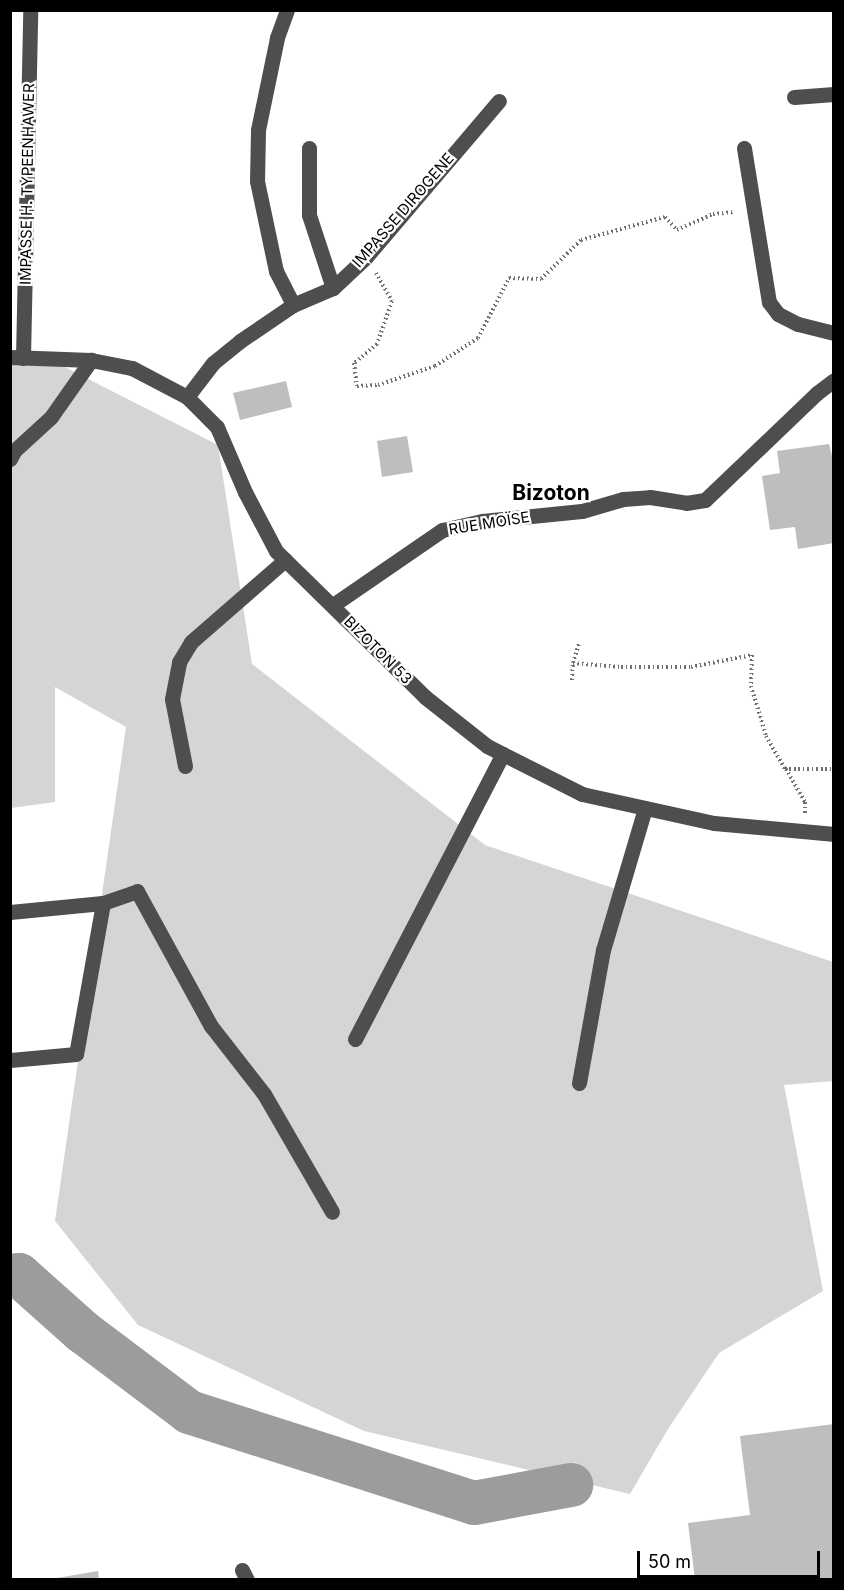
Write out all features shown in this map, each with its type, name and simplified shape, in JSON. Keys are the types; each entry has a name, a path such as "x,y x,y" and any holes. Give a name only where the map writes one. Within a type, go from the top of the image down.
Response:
{"street":[{"name":"IMPASSE H. TYPEENHAWER","path":"17,357 30,10"},
{"path":"287,10 277,38 258,130 257,181 276,271 293,305"},
{"path":"794,97 834,94"},
{"name":"IMPASSE DIROGENE","path":"187,397 213,363 240,341 293,305 333,288 366,256 499,100"},
{"path":"309,148 309,215 333,288"},
{"path":"744,148 769,302 778,314 798,324 834,333"},
{"name":"BIZOTON 53","path":"17,357 91,360 132,368 187,397 217,427 245,492 276,551 333,604 425,697 487,747 582,794 714,823 834,834"},
{"path":"10,459 14,451 51,417 91,360"},
{"name":"RUE MOÏSE","path":"333,604 442,530 482,521 582,511 623,499 650,498 686,503 705,500 817,393 834,380"},
{"path":"185,766 172,699 179,662 191,642 285,560"},
{"path":"355,1039 503,754"},
{"path":"579,1083 603,950 645,808"},
{"path":"10,912 103,903 137,891 211,1026 264,1094 332,1212"},
{"path":"10,1060 76,1054 103,903"}],"path":[{"path":"366,256 392,301 377,344 354,363 357,386 378,385 435,366 478,338 509,278 541,279 581,240 665,217 677,230 713,214 754,210"},
{"path":"572,680 573,663 579,643"},
{"path":"573,663 621,667 691,667 752,655 751,686 766,736 805,802 805,832"},
{"path":"785,769 831,769"}],"shaded area":[{"path":"11,353 39,354 218,445 252,664 485,845 833,962 833,1081 784,1085 823,1291 719,1353 668,1429 630,1494 364,1431 138,1325 55,1221 126,727 55,687 55,802 11,808"}],"building":[{"path":"286,381 292,407 240,420 233,393"},
{"path":"407,436 413,472 382,477 377,441"},
{"path":"829,444 834,464 834,543 798,549 795,527 770,530 762,476 780,473 777,451"},
{"path":"834,1424 834,1580 695,1580 688,1523 750,1515 740,1436"},
{"path":"98,1571 99,1580 58,1580 57,1578"}],"waterway":[{"path":"10,1276 19,1275 83,1332 189,1412 474,1503 571,1485"}],"district":[{"name":"Bizoton","path":"551,493"}]}
